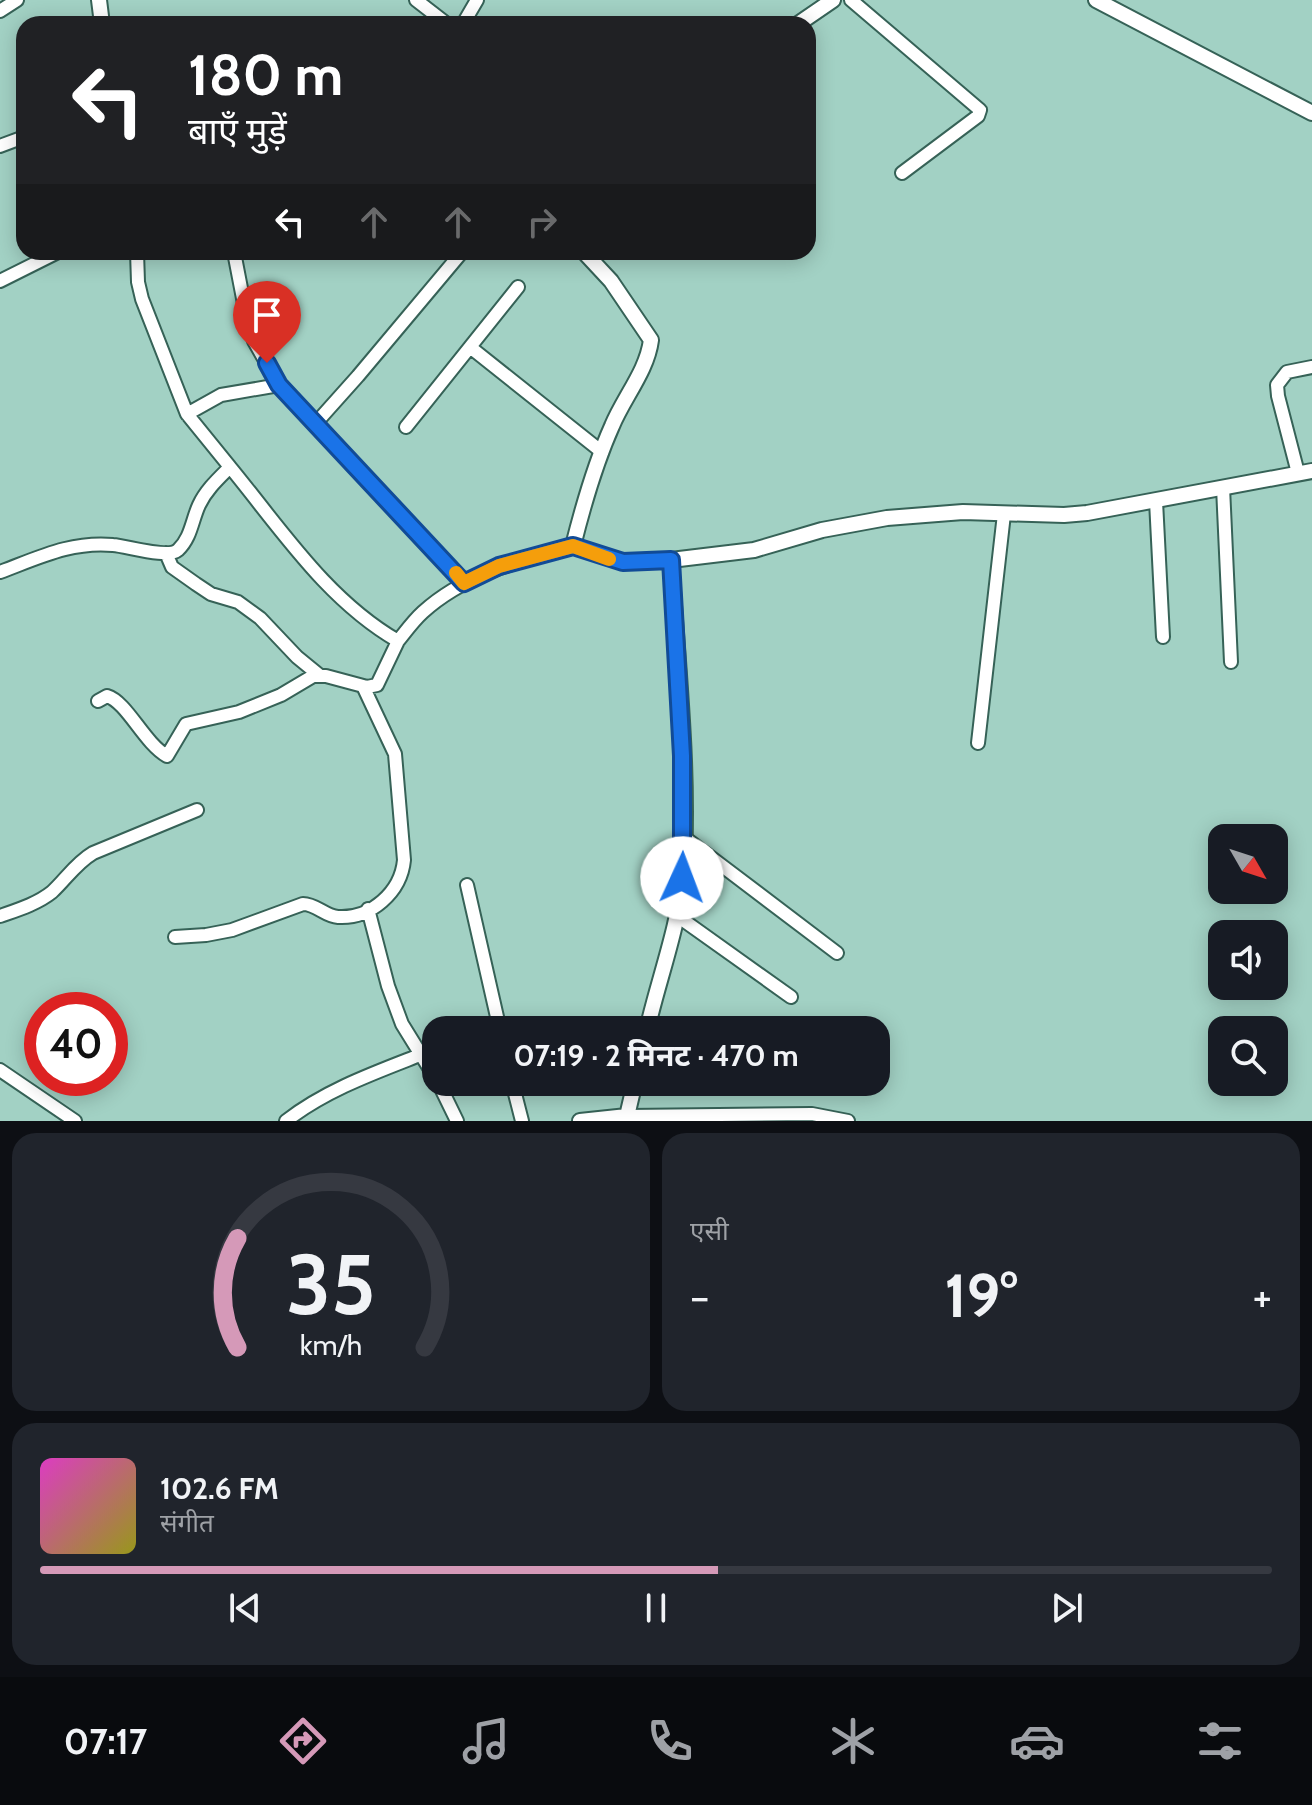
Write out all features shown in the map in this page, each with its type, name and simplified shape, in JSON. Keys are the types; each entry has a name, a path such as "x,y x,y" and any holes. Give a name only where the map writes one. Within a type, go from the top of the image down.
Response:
{"street":[{"path":"0,11 17,0"},
{"path":"416,0 437,16"},
{"path":"810,16 833,0"},
{"path":"851,0 980,110 978,116 902,173"},
{"path":"1096,0 1312,113"},
{"path":"0,281 42,260"},
{"path":"137,260 142,299 187,414 302,557 345,603 372,626 398,641"},
{"path":"236,260 254,341 279,385 464,583"},
{"path":"316,423 455,260"},
{"path":"573,546 602,452 623,401 644,367 651,340 611,281 591,260"},
{"path":"406,427 518,287"},
{"path":"470,347 602,452"},
{"path":"166,553 172,567 196,584 211,594 238,602 260,618 319,675 373,687 380,682 388,657 398,641 423,612 464,583 499,566 573,546 623,562 671,560 754,550 822,530 887,518 963,512 1087,513 1305,472 1278,396 1277,385 1287,372 1312,367"},
{"path":"187,414 221,395 279,385"},
{"path":"0,572 61,548 80,544 176,552 183,544 201,502 230,467"},
{"path":"1223,487 1231,662"},
{"path":"1156,501 1163,637"},
{"path":"978,743 1004,514"},
{"path":"651,1016 676,915 684,837 671,560"},
{"path":"98,701 107,696 118,701 133,723 167,756 186,724 239,712 319,675"},
{"path":"175,937 206,935 242,927 303,904 341,917 368,909 397,888 404,860 395,754 363,686"},
{"path":"0,916 51,892 93,853 197,810"},
{"path":"684,837 837,953"},
{"path":"467,885 497,1016"},
{"path":"368,909 388,986 402,1024 422,1058"},
{"path":"676,915 791,997"},
{"path":"286,1121 305,1107 351,1083 420,1055"},
{"path":"0,1070 75,1121"},
{"path":"445,1096 457,1121"},
{"path":"516,1096 522,1121"},
{"path":"627,1116 632,1096"},
{"path":"580,1121 627,1116 812,1114 848,1121"}],"slow traffic":[{"path":"456,573 464,583 499,566 573,546 609,559"}],"route":[{"path":"267,363 279,385 464,583 499,566 573,546 623,562 671,560 682,756 682,878"}]}
